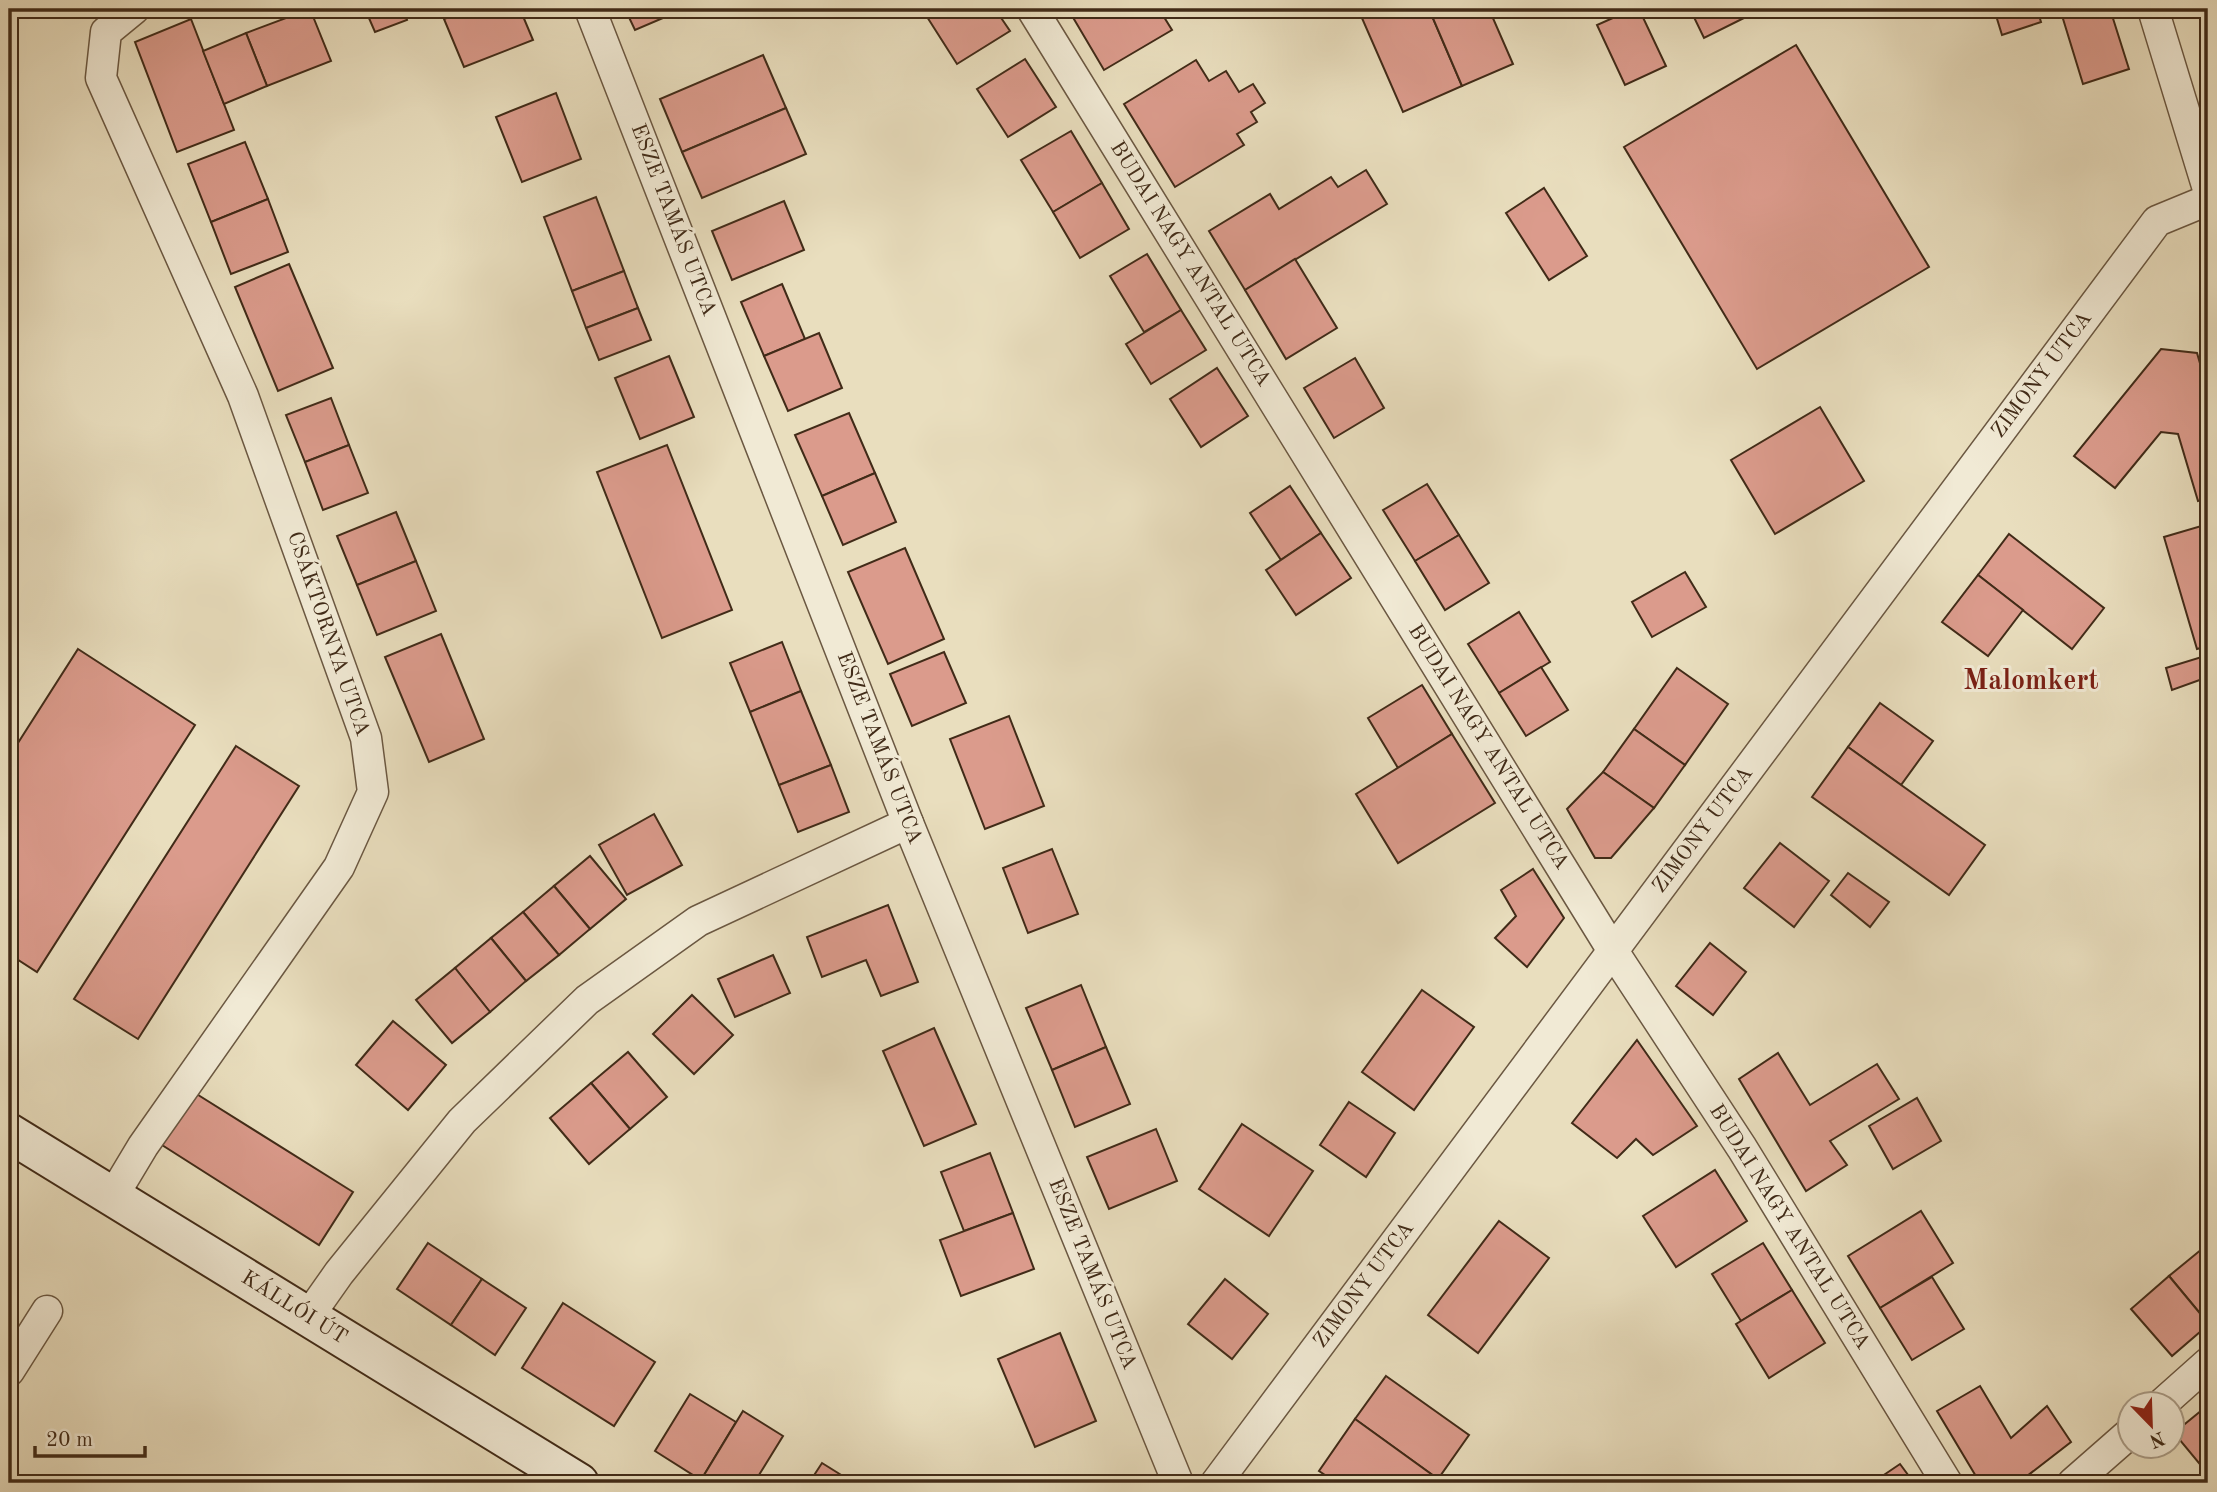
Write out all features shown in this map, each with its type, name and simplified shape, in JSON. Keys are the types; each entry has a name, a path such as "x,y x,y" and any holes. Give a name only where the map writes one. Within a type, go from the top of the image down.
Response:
{"main road":[{"name":"KÁLLÓI ÚT","path":"9,1133 579,1483"}],"street":[{"name":"CSÁKTORNYA UTCA","path":"113,1196 142,1146 339,867 373,792 366,738 243,397 101,78 106,33 134,9"},
{"name":"ESZE TAMÁS UTCA","path":"590,9 908,823 1178,1483"},
{"name":"BUDAI NAGY ANTAL UTCA","path":"1032,9 1613,951 1742,1148 1947,1483"},
{"path":"2153,9 2200,132 2208,188"},
{"name":"ZIMONY UTCA","path":"1216,1483 2157,222 2208,200"},
{"path":"308,1317 339,1273 462,1121 587,1000 698,921 908,823"},
{"path":"9,1371 47,1311"},
{"path":"2178,1390 2208,1363"},
{"path":"2073,1483 2116,1445"}],"building":[{"path":"310,9 331,61 267,86 246,33"},
{"path":"365,9 403,9 407,20 375,32"},
{"path":"469,9 520,9 533,40 464,67 444,19"},
{"path":"625,9 684,9 635,30"},
{"path":"922,9 995,9 1010,31 957,64"},
{"path":"1068,9 1159,9 1172,30 1104,70"},
{"path":"1358,9 1429,9 1462,86 1403,112"},
{"path":"1429,9 1489,9 1513,64 1462,86"},
{"path":"1633,9 1639,9 1666,66 1625,85 1597,25"},
{"path":"1690,9 1762,9 1704,38"},
{"path":"1994,9 2037,9 2041,22 2002,35"},
{"path":"2060,9 2110,9 2129,69 2083,84"},
{"path":"191,19 234,130 177,152 135,42"},
{"path":"246,33 267,86 224,104 203,51"},
{"path":"1796,45 1929,267 1757,369 1624,147"},
{"path":"763,55 786,108 682,152 660,99"},
{"path":"1025,59 1056,107 1008,137 977,89"},
{"path":"1196,60 1209,81 1226,71 1239,92 1253,84 1265,103 1251,112 1257,122 1237,134 1244,145 1175,187 1124,104"},
{"path":"556,93 581,159 522,182 496,117"},
{"path":"786,108 806,154 702,198 682,152"},
{"path":"1071,131 1102,183 1053,212 1021,160"},
{"path":"245,142 268,199 211,222 188,164"},
{"path":"1366,170 1387,204 1245,290 1209,231 1270,194 1279,209 1331,177 1338,187"},
{"path":"1102,183 1129,229 1080,258 1053,212"},
{"path":"1544,188 1587,256 1549,280 1506,213"},
{"path":"596,197 624,271 572,291 544,217"},
{"path":"268,199 288,252 231,274 211,222"},
{"path":"784,201 804,250 732,280 712,231"},
{"path":"1147,254 1181,310 1144,332 1110,276"},
{"path":"1295,259 1337,328 1286,359 1245,290"},
{"path":"289,264 333,368 278,391 235,287"},
{"path":"624,271 638,308 586,328 572,291"},
{"path":"782,284 805,339 764,356 741,302"},
{"path":"638,308 651,340 599,360 586,328"},
{"path":"1181,310 1206,350 1151,384 1126,344"},
{"path":"819,333 842,388 788,411 764,356"},
{"path":"2161,349 2197,353 2208,391 2208,498 2198,501 2178,434 2161,432 2115,488 2074,456"},
{"path":"669,356 694,417 640,439 615,378"},
{"path":"1355,358 1384,408 1334,438 1304,388"},
{"path":"1217,368 1248,416 1201,447 1170,399"},
{"path":"331,398 349,445 305,462 286,415"},
{"path":"1820,407 1864,481 1775,534 1731,460"},
{"path":"849,413 875,473 822,496 795,435"},
{"path":"349,445 368,493 323,510 305,462"},
{"path":"667,445 732,610 662,638 597,472"},
{"path":"875,473 896,522 843,545 822,496"},
{"path":"1427,484 1459,535 1415,561 1383,510"},
{"path":"1290,486 1321,533 1281,560 1250,513"},
{"path":"396,512 416,561 357,585 337,536"},
{"path":"2208,524 2208,646 2197,649 2164,537"},
{"path":"1321,533 1351,578 1296,615 1266,570"},
{"path":"2009,534 2104,608 2072,649 1978,575"},
{"path":"1459,535 1489,583 1445,610 1415,561"},
{"path":"905,548 944,639 888,664 848,572"},
{"path":"416,561 436,611 377,635 357,585"},
{"path":"1685,572 1706,607 1652,637 1632,602"},
{"path":"1978,575 2023,610 1988,656 1942,622"},
{"path":"1519,612 1550,662 1499,693 1468,644"},
{"path":"441,634 484,739 429,762 385,657"},
{"path":"782,642 801,691 750,712 730,663"},
{"path":"78,649 195,725 37,972 9,954 9,757"},
{"path":"944,652 966,703 912,726 890,674"},
{"path":"2208,655 2208,677 2172,690 2166,668"},
{"path":"1541,667 1568,710 1526,736 1499,693"},
{"path":"1677,668 1728,704 1685,765 1634,729"},
{"path":"1422,685 1452,734 1398,768 1368,718"},
{"path":"801,691 831,765 779,785 750,712"},
{"path":"1880,703 1933,741 1901,785 1848,747"},
{"path":"1009,716 1044,806 985,829 950,739"},
{"path":"1634,729 1685,765 1654,808 1603,772"},
{"path":"1452,734 1495,803 1398,863 1356,794"},
{"path":"236,746 299,786 138,1039 74,999"},
{"path":"1848,747 1985,845 1949,895 1812,797"},
{"path":"831,765 849,812 798,832 779,785"},
{"path":"1603,772 1654,808 1611,858 1595,858 1567,809"},
{"path":"654,814 682,865 627,895 599,845"},
{"path":"1780,843 1829,881 1794,927 1744,888"},
{"path":"1052,849 1078,914 1028,933 1003,868"},
{"path":"590,856 626,899 590,929 554,886"},
{"path":"1533,869 1564,918 1527,967 1495,938 1516,916 1501,890"},
{"path":"1848,873 1889,902 1870,927 1831,895"},
{"path":"554,886 590,929 559,955 523,912"},
{"path":"888,905 918,982 881,996 866,960 822,977 807,937"},
{"path":"523,912 559,955 526,981 491,938"},
{"path":"491,938 526,981 490,1012 455,968"},
{"path":"1710,943 1746,972 1713,1015 1676,986"},
{"path":"773,955 790,993 735,1017 718,979"},
{"path":"455,968 490,1012 452,1043 416,1000"},
{"path":"1081,985 1106,1047 1052,1070 1026,1008"},
{"path":"1422,990 1474,1027 1414,1110 1362,1072"},
{"path":"692,995 733,1035 694,1074 653,1034"},
{"path":"393,1021 446,1065 408,1110 356,1065"},
{"path":"934,1028 976,1124 924,1146 883,1051"},
{"path":"1637,1040 1697,1126 1653,1155 1636,1139 1617,1158 1572,1123"},
{"path":"1106,1047 1130,1104 1075,1127 1052,1070"},
{"path":"628,1052 667,1097 630,1129 591,1083"},
{"path":"1778,1053 1810,1105 1877,1064 1899,1099 1830,1141 1847,1165 1806,1191 1739,1079"},
{"path":"591,1083 630,1129 589,1164 550,1118"},
{"path":"195,1093 353,1192 319,1245 162,1145"},
{"path":"1917,1098 1941,1141 1893,1169 1869,1126"},
{"path":"1349,1102 1395,1133 1366,1177 1320,1145"},
{"path":"1242,1124 1313,1171 1269,1236 1199,1189"},
{"path":"1156,1129 1177,1181 1109,1209 1087,1157"},
{"path":"990,1153 1013,1213 964,1231 941,1172"},
{"path":"1715,1170 1747,1221 1676,1267 1643,1216"},
{"path":"1921,1211 1953,1263 1880,1308 1848,1256"},
{"path":"1013,1213 1034,1269 961,1296 940,1240"},
{"path":"1499,1221 1549,1258 1478,1353 1428,1315"},
{"path":"428,1243 482,1279 451,1325 397,1289"},
{"path":"1763,1243 1792,1290 1741,1321 1712,1274"},
{"path":"2208,1244 2208,1323 2169,1276"},
{"path":"2169,1276 2208,1323 2172,1356 2131,1309"},
{"path":"1932,1277 1964,1329 1912,1360 1880,1308"},
{"path":"482,1279 526,1308 495,1355 451,1325"},
{"path":"1225,1279 1268,1314 1232,1359 1188,1324"},
{"path":"1792,1290 1825,1343 1769,1378 1736,1324"},
{"path":"563,1303 655,1362 614,1426 522,1368"},
{"path":"1060,1333 1096,1421 1035,1447 998,1359"},
{"path":"1386,1376 1469,1435 1438,1479 1355,1419"},
{"path":"1980,1386 2011,1438 2047,1406 2071,1442 2018,1483 1980,1483 1937,1411"},
{"path":"690,1394 736,1422 701,1480 655,1451"},
{"path":"2208,1405 2208,1474 2186,1447 2186,1423"},
{"path":"743,1411 783,1436 754,1483 707,1483 701,1480"},
{"path":"1355,1419 1438,1479 1435,1483 1337,1483 1319,1471"},
{"path":"822,1463 854,1483 809,1483"},
{"path":"1900,1464 1914,1483 1872,1483"}],"district":[{"name":"Malomkert","path":"2031,682"}]}
